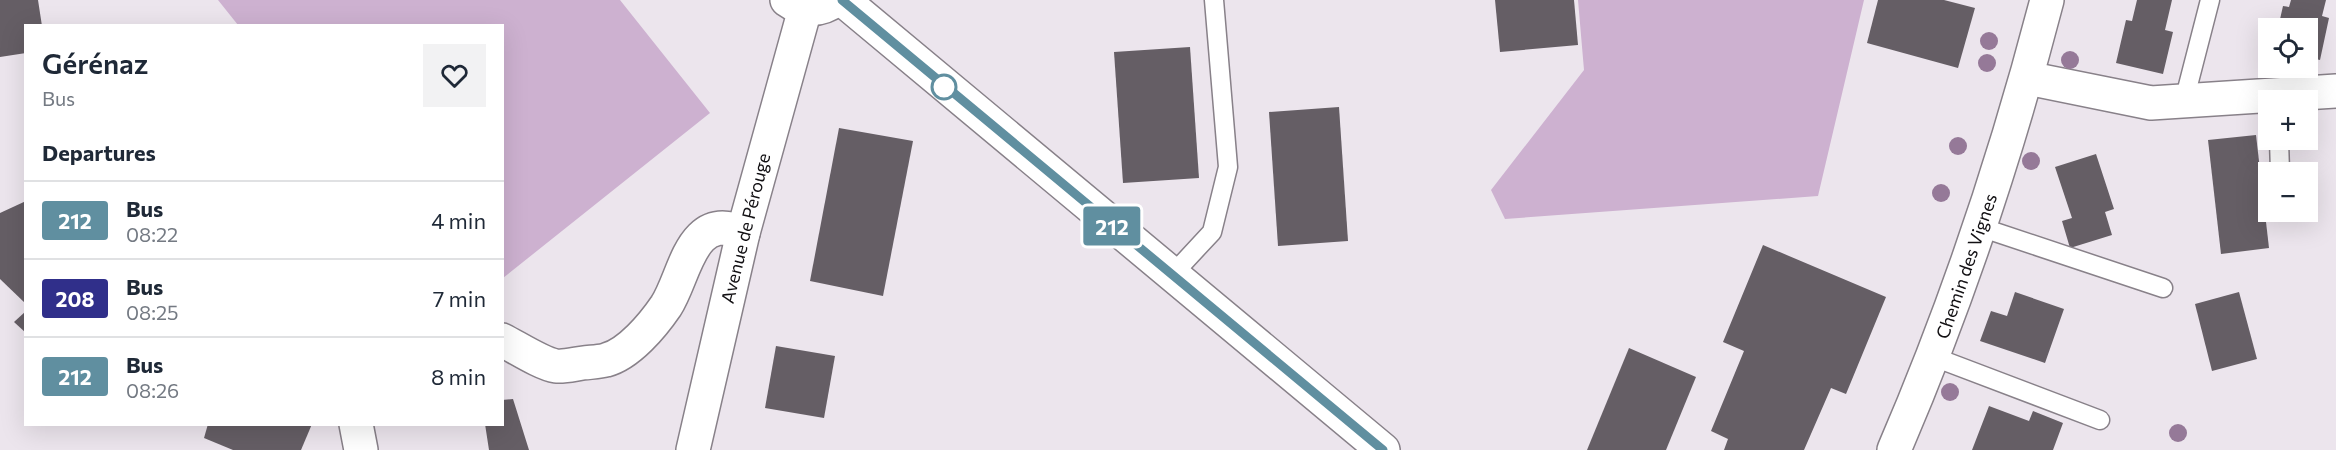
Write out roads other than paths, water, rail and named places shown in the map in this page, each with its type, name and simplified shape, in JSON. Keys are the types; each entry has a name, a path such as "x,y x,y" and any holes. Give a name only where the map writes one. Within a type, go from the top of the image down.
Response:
{"street":[{"path":"843,0 1383,450"},
{"name":"Chemin des Vignes","path":"1894,450 1934,357 1980,227 2027,78 2047,0"},
{"name":"Avenue de Pérouge","path":"693,450 743,233 809,3"},
{"path":"2027,78 2151,103 2258,99"},
{"path":"2318,93 2336,91"},
{"path":"504,341 556,366 608,360 631,345 667,304 688,252 702,238 715,228 729,227 743,233"},
{"path":"356,426 361,450"}],"lane":[{"path":"1172,275 1212,232 1228,167 1214,0"},
{"path":"2184,101 2210,0"},
{"path":"1980,227 2163,288"},
{"path":"1934,357 2100,420"}]}
